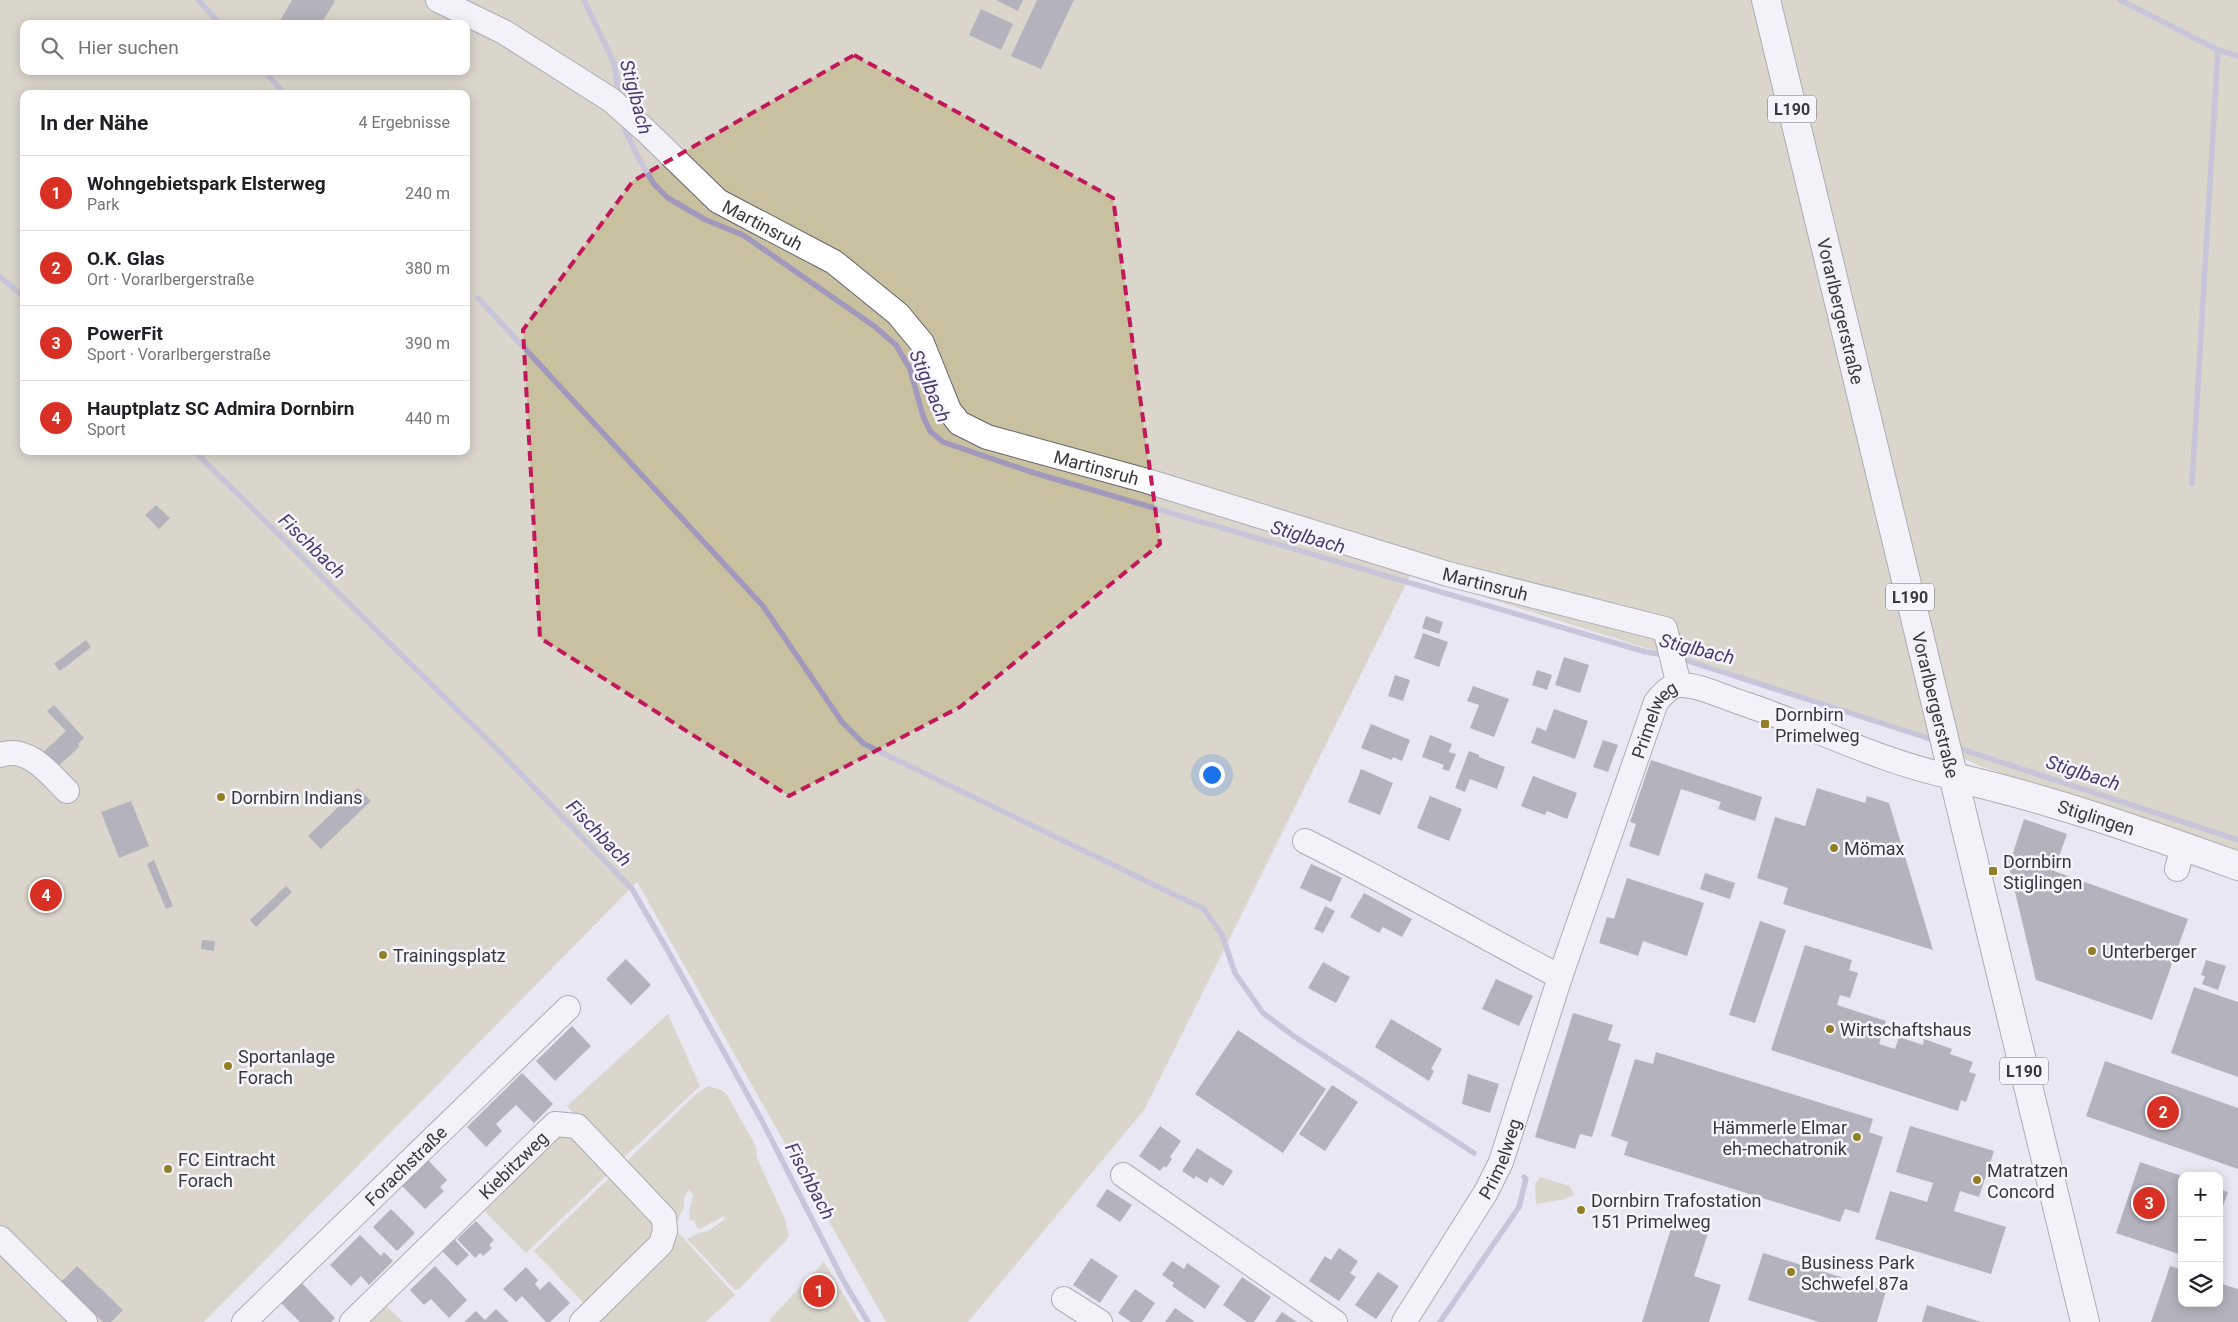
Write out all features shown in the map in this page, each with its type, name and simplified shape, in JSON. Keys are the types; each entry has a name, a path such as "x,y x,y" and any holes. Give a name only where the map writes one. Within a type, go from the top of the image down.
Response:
{"main road":[{"name":"Vorarlbergerstraße","path":"1766,0 2085,1322"},
{"name":"Stiglingen","path":"1952,771 2130,827 2180,857 2238,866"}],"street":[{"name":"Martinsruh","path":"438,0 504,32 611,100 634,119 718,201 834,262 898,314 922,343 949,410 959,423 987,437 1147,481 1448,574 1666,629 1677,677"},
{"name":"Primelweg","path":"1404,1322 1486,1192 1501,1162 1560,977 1656,702 1677,677 1694,687 1770,712 1904,764 1952,771"},
{"path":"0,755 5,753 27,755 44,767 67,791"},
{"path":"1305,841 1367,872 1445,917 1560,977"},
{"name":"Forachstraße","path":"244,1322 568,1008"},
{"name":"Kiebitzweg","path":"352,1322 556,1124 577,1126 664,1218 665,1231 661,1244 582,1322"},
{"path":"1123,1175 1336,1322"},
{"path":"0,1238 85,1322"},
{"path":"1064,1298 1100,1322"}],"highlighted area":[{"path":"854,55 1113,198 1160,544 960,707 789,796 540,638 523,330 633,181"}],"shaded area":[{"path":"0,0 2238,0 2238,852 1980,766 1900,728 1411,574 1144,1110 968,1322 886,1322 637,882 204,1322 0,1322"},
{"path":"668,1014 700,1086 618,1163 567,1106"},
{"path":"708,1086 722,1090 727,1095 756,1146 757,1158 785,1219 789,1237 740,1288 735,1290 687,1239 708,1231 725,1219 724,1216 700,1229 697,1228 694,1220 690,1221 689,1213 693,1194 688,1190 684,1198 684,1207 676,1224 675,1216 627,1165 627,1161 696,1094"},
{"path":"568,1132 611,1171 526,1253 480,1206 550,1135"},
{"path":"614,1173 650,1210 658,1236 589,1309 534,1251"},
{"path":"1540,1177 1570,1186 1574,1195 1561,1200 1536,1204 1535,1184"},
{"path":"677,1231 735,1295 706,1322 592,1322"},
{"path":"824,1262 860,1322 771,1322 769,1320"},
{"path":"382,1302 403,1322 362,1322"}],"building":[{"path":"292,0 335,1 323,20 280,20"},
{"path":"996,0 1023,0 1018,11"},
{"path":"1037,0 1074,0 1041,69 1011,56"},
{"path":"981,9 1013,24 1001,50 969,35"},
{"path":"156,505 170,518 159,529 145,515"},
{"path":"1426,616 1443,622 1439,634 1422,628"},
{"path":"1423,633 1448,642 1439,667 1414,658"},
{"path":"86,640 91,647 60,671 54,664"},
{"path":"1564,657 1589,665 1580,693 1555,685"},
{"path":"1537,670 1552,675 1547,690 1532,685"},
{"path":"1395,675 1410,680 1403,701 1388,696"},
{"path":"1473,686 1509,699 1494,737 1470,728 1479,705 1467,701"},
{"path":"54,705 84,738 78,744 80,746 54,770 40,755 66,731 47,711"},
{"path":"1554,709 1588,721 1575,759 1531,743 1537,727 1546,731"},
{"path":"1371,724 1410,740 1402,761 1393,757 1392,760 1361,748"},
{"path":"1430,735 1452,744 1449,752 1456,754 1449,771 1442,769 1444,765 1422,757"},
{"path":"1603,740 1618,745 1608,772 1593,767"},
{"path":"1469,751 1505,767 1497,789 1470,779 1465,792 1455,788"},
{"path":"1651,760 1762,797 1755,821 1718,809 1721,802 1681,789 1659,856 1629,846 1636,824 1630,822"},
{"path":"1361,769 1393,783 1380,815 1348,802"},
{"path":"1533,776 1577,793 1567,819 1547,811 1545,815 1521,806"},
{"path":"358,788 371,801 321,849 308,836"},
{"name":"Mömax","path":"1817,788 1865,803 1867,796 1889,803 1933,950 1783,904 1788,888 1757,878 1775,817 1805,826"},
{"path":"1430,796 1462,809 1449,841 1417,828"},
{"path":"131,801 149,846 119,858 101,812"},
{"path":"2024,819 2067,834 2054,871 2188,919 2152,1020 2036,980 2006,854 2012,856"},
{"path":"154,860 173,906 166,909 147,864"},
{"path":"1311,864 1342,878 1331,902 1300,888"},
{"path":"1705,873 1735,883 1730,899 1700,889"},
{"path":"1627,878 1704,903 1687,956 1643,941 1638,956 1599,943 1607,917 1614,919"},
{"path":"286,886 292,892 256,927 250,920"},
{"path":"1364,893 1412,919 1402,937 1383,927 1379,933 1350,917"},
{"path":"1325,906 1335,911 1323,933 1314,929"},
{"path":"1760,921 1786,930 1755,1023 1729,1015"},
{"path":"202,940 215,941 214,951 201,949"},
{"name":"Wirtschaftshaus","path":"1805,945 1852,960 1849,970 1858,973 1850,998 1840,995 1837,1005 1886,1021 1879,1044 1895,1049 1899,1037 1923,1045 1924,1039 1952,1049 1950,1054 1973,1062 1969,1072 1976,1074 1966,1102 1961,1100 1958,1111 1771,1050"},
{"path":"626,959 651,985 631,1005 606,979"},
{"path":"2206,960 2226,966 2218,990 2202,984 2205,976 2201,975"},
{"path":"1323,962 1350,977 1336,1003 1308,988"},
{"path":"1496,979 1533,996 1519,1026 1482,1009"},
{"path":"2194,987 2238,1002 2238,1077 2171,1053"},
{"path":"1573,1013 1613,1025 1608,1040 1621,1044 1592,1137 1580,1134 1575,1149 1535,1137"},
{"path":"1391,1019 1442,1049 1431,1069 1434,1071 1429,1081 1375,1047"},
{"path":"572,1026 591,1046 555,1081 536,1061"},
{"path":"1238,1030 1326,1089 1283,1153 1195,1094"},
{"path":"1656,1052 1873,1119 1869,1132 1883,1137 1859,1213 1845,1209 1840,1222 1624,1155 1628,1142 1611,1136 1635,1059 1653,1064"},
{"path":"2105,1061 2238,1108 2238,1169 2086,1116"},
{"path":"522,1073 553,1104 534,1123 516,1105 496,1124 502,1131 486,1147 467,1127"},
{"path":"1468,1074 1499,1084 1490,1113 1462,1104"},
{"path":"1332,1085 1358,1102 1325,1151 1299,1134"},
{"path":"1160,1126 1181,1141 1170,1157 1172,1159 1166,1168 1164,1166 1160,1171 1139,1156"},
{"path":"1910,1126 1994,1151 1979,1197 1960,1191 1954,1211 2006,1227 1991,1274 1875,1239 1890,1191 1927,1202 1933,1183 1896,1172"},
{"path":"1197,1148 1233,1171 1223,1186 1210,1177 1207,1183 1196,1176 1194,1179 1182,1171"},
{"path":"428,1160 447,1180 440,1187 444,1191 425,1209 402,1186"},
{"path":"2140,1162 2178,1175 2178,1254 2116,1233"},
{"path":"1107,1189 1132,1205 1120,1222 1096,1206"},
{"path":"2223,1190 2228,1192 2223,1206"},
{"name":"Dornbirn Trafostation 151 Primelweg","path":"1578,1206 1585,1209 1583,1214 1576,1212"},
{"path":"391,1209 415,1233 397,1251 373,1227"},
{"path":"476,1221 494,1240 489,1245 492,1248 483,1256 480,1253 475,1258 457,1239"},
{"path":"1673,1222 1708,1233 1694,1276 1721,1285 1709,1322 1642,1322"},
{"path":"360,1235 381,1256 384,1252 393,1261 369,1285 361,1276 351,1286 330,1265"},
{"path":"454,1239 469,1255 457,1266 442,1251"},
{"path":"1339,1248 1358,1261 1350,1273 1356,1277 1339,1301 1309,1281 1325,1256 1331,1260"},
{"name":"Business Park Schwefel 87a","path":"1763,1253 1886,1291 1877,1322 1819,1322 1748,1300"},
{"path":"1091,1258 1118,1276 1100,1303 1073,1285"},
{"path":"1172,1261 1184,1269 1187,1263 1220,1286 1205,1309 1172,1286 1174,1283 1162,1275"},
{"path":"77,1266 123,1310 111,1322 103,1322 61,1282"},
{"path":"435,1266 467,1300 449,1318 431,1299 424,1305 410,1290"},
{"path":"2170,1266 2178,1269 2178,1307 2223,1307 2223,1284 2238,1289 2238,1322 2151,1322"},
{"path":"526,1267 538,1280 535,1284 540,1290 549,1281 570,1303 550,1322 546,1322 522,1296 516,1302 503,1289"},
{"path":"1378,1272 1399,1286 1376,1319 1355,1305"},
{"path":"1242,1277 1271,1297 1254,1322 1247,1322 1223,1305"},
{"path":"300,1281 335,1318 331,1322 300,1322 279,1301"},
{"path":"1135,1289 1155,1303 1142,1322 1131,1322 1118,1313"},
{"path":"1927,1305 1981,1322 1922,1322"},
{"path":"1175,1308 1194,1321 1165,1322"},
{"path":"496,1309 509,1322 464,1322 476,1311 485,1320"},
{"path":"1282,1312 1297,1322 1275,1322"}],"waterway":[{"path":"198,0 216,20"},
{"name":"Stiglbach","path":"584,0 614,63 620,100"},
{"path":"2120,0 2218,50 2192,484"},
{"path":"2218,50 2238,56"},
{"path":"268,75 281,90"},
{"name":"Stiglbach","path":"623,121 626,132 640,161 654,184 668,198 706,220 743,235 874,326 896,345 910,369 923,416 930,431 943,442 1031,472 1646,652 1665,655"},
{"name":"Fischbach","path":"0,277 20,294"},
{"path":"478,298 763,606 842,722 864,744 1204,909 1222,935 1235,973 1263,1013 1295,1037 1474,1153"},
{"name":"Fischbach","path":"198,455 495,747 632,889 762,1121 843,1280 868,1322"},
{"name":"Stiglbach","path":"1679,658 1937,741"},
{"name":"Stiglbach","path":"1955,747 2238,840"},
{"path":"1440,1322 1519,1207 1526,1179 1524,1177"}],"place":[{"name":"Dornbirn Primelweg","path":"1765,724"},
{"name":"Dornbirn Indians","path":"221,797"},
{"name":"Mömax","path":"1834,848"},
{"name":"Dornbirn Stiglingen","path":"1993,871"},
{"name":"Hauptplatz SC Admira Dornbirn","path":"46,895"},
{"name":"Unterberger","path":"2092,951"},
{"name":"Trainingsplatz","path":"383,955"},
{"name":"Wirtschaftshaus","path":"1830,1029"},
{"name":"Sportanlage Forach","path":"228,1066"},
{"name":"O.K. Glas","path":"2163,1112"},
{"name":"Hämmerle Elmar eh-mechatronik","path":"1857,1137"},
{"name":"FC Eintracht Forach","path":"168,1169"},
{"name":"Matratzen Concord","path":"1977,1180"},
{"name":"PowerFit","path":"2149,1203"},
{"name":"Dornbirn Trafostation 151 Primelweg","path":"1581,1210"},
{"name":"Business Park Schwefel 87a","path":"1791,1272"},
{"name":"Wohngebietspark Elsterweg","path":"819,1291"}]}
